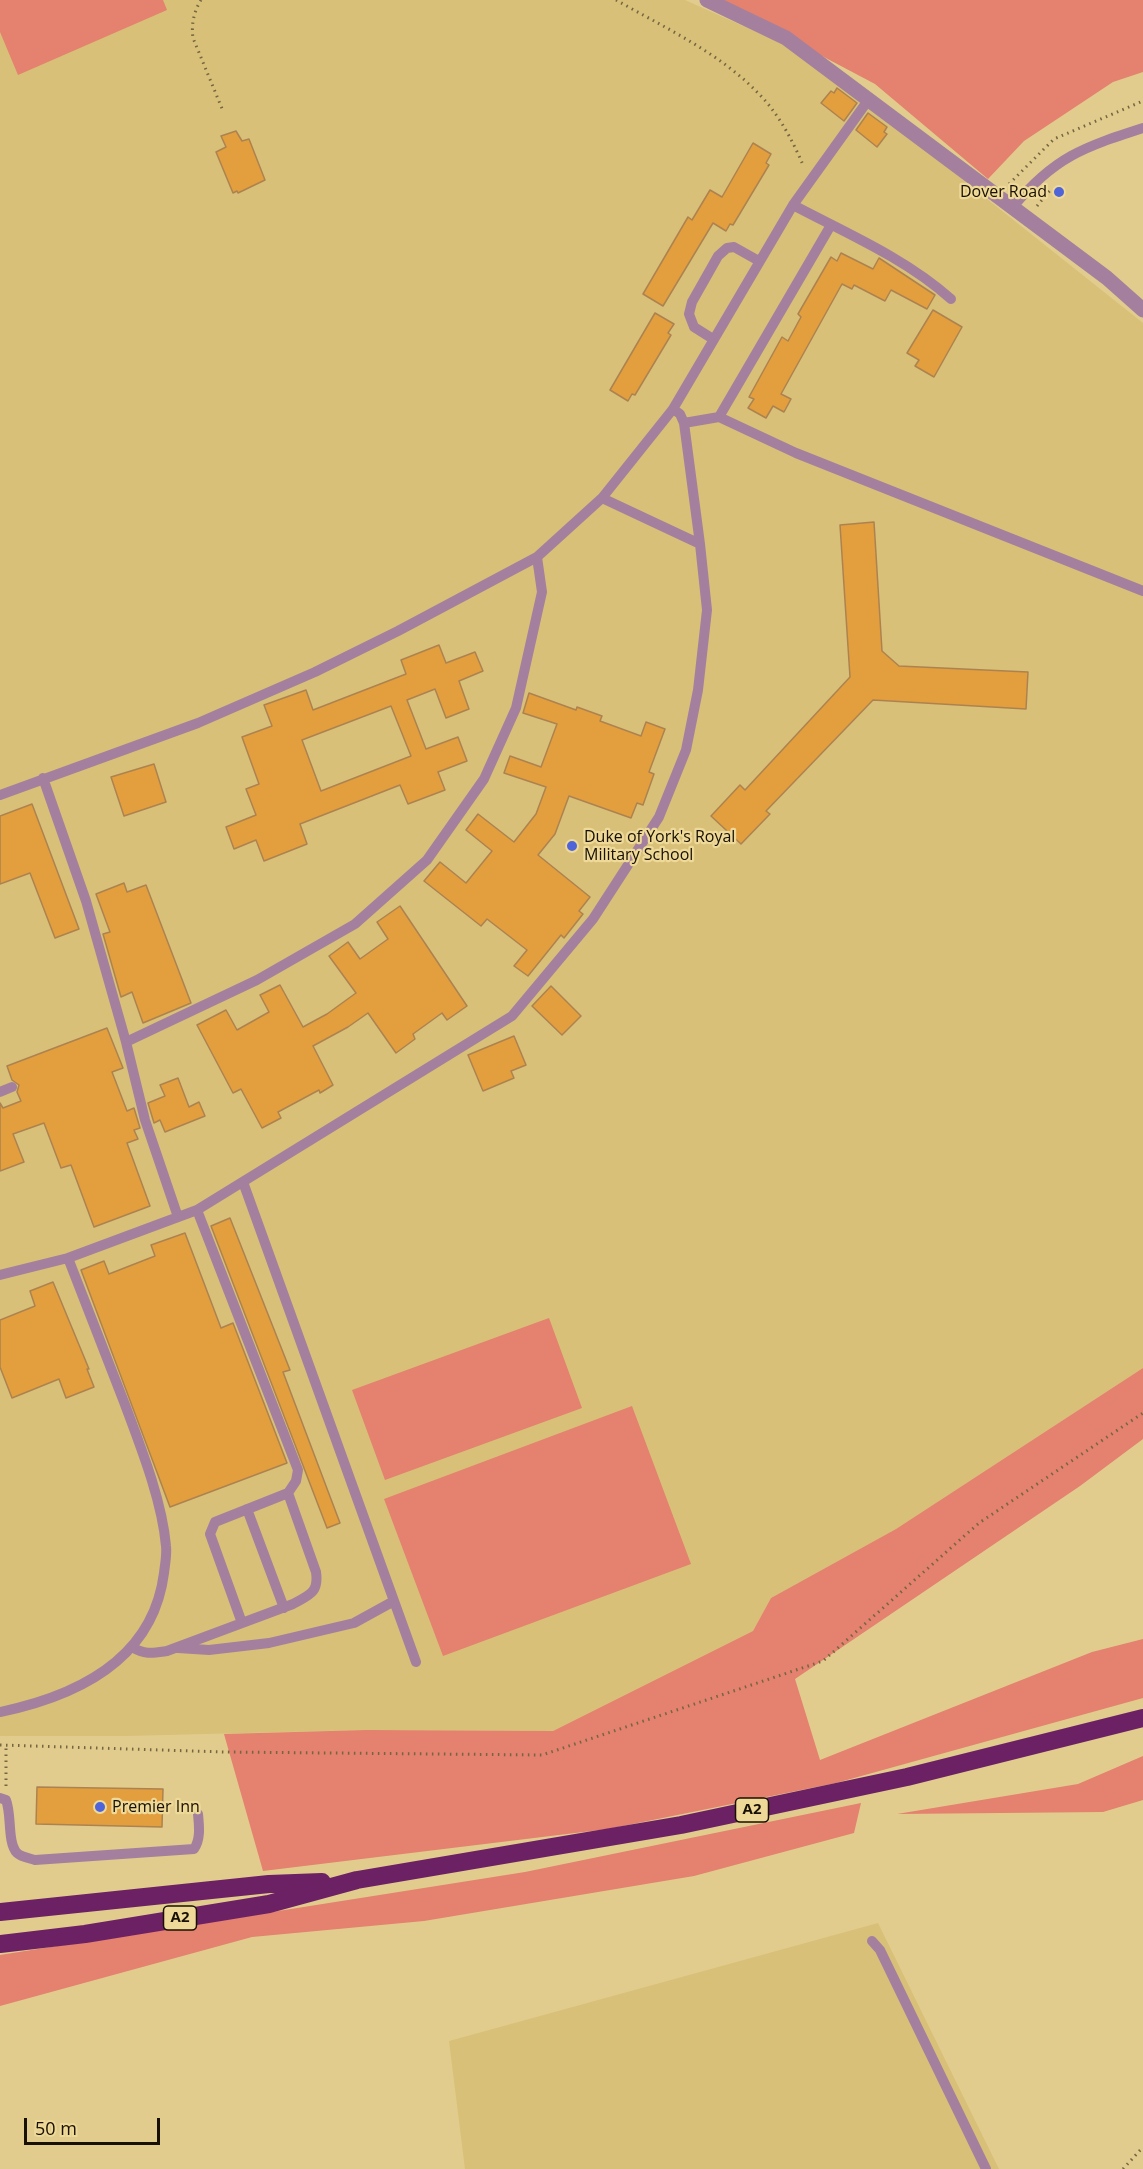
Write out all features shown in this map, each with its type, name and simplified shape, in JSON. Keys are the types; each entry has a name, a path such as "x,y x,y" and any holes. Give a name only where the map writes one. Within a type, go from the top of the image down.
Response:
{"highway":[{"name":"A2","path":"0,1944 85,1934 269,1904 357,1880 681,1825 907,1778 1143,1718"},
{"name":"A2","path":"0,1912 268,1884 357,1880"}],"street":[{"path":"707,0 786,38 1014,207 1107,278 1143,310"}],"lane":[{"path":"0,795 198,723 315,672 407,627 537,557 602,498 674,409 793,205 870,99"},
{"path":"1014,207 1041,176 1059,162 1096,143 1143,128"},
{"path":"793,205 907,266 951,299"},
{"path":"718,417 831,225"},
{"path":"714,339 694,327 689,314 692,302 718,256 727,248 735,247 759,261"},
{"path":"0,1275 68,1258 197,1210 512,1016 593,918 659,817 686,750 698,690 707,610 684,423 680,414 674,409"},
{"path":"684,423 718,417 796,453 1143,591"},
{"path":"602,498 700,544"},
{"path":"126,1042 256,980 355,924 427,860 484,779 516,708 542,592 537,557"},
{"path":"43,778 86,902 126,1042 145,1120 178,1217"},
{"path":"0,1092 12,1087"},
{"path":"243,1182 416,1662"},
{"path":"197,1210 298,1470 296,1481 288,1493 215,1522 210,1534 242,1623"},
{"path":"0,1712 66,1692 105,1673 132,1647 150,1619 161,1593 167,1548 162,1518 138,1439 68,1258"},
{"path":"132,1647 149,1654 172,1648 284,1608 312,1593 318,1584 316,1572 288,1493"},
{"path":"247,1509 284,1608"},
{"path":"172,1648 209,1650 268,1643 354,1623 394,1601"},
{"path":"3,1799 10,1810 12,1845 18,1854 35,1860 194,1849 199,1837 198,1814"},
{"path":"872,1941 880,1950 986,2169"}],"path":[{"path":"201,0 192,28 193,38 223,111"},
{"path":"616,0 728,67 757,91 790,135 810,180"},
{"path":"1007,187 1054,139 1143,101"},
{"path":"0,1745 225,1752 542,1755 823,1661 979,1523 1143,1413"},
{"path":"3,1799 6,1745"},
{"path":"1123,2169 1143,2146"}],"shaded area":[{"name":"Duke of York's Royal Military School","path":"0,0 685,0 788,46 894,125 1143,323 1143,1368 896,1529 771,1598 753,1631 553,1731 366,1730 127,1736 0,1736"},
{"path":"0,0 163,0 167,10 18,75 0,32"},
{"path":"716,0 1143,0 1143,72 1113,82 1024,141 988,179 875,84"},
{"path":"549,1318 582,1408 385,1480 352,1390"},
{"path":"1143,1368 1143,1439 1080,1486 795,1679 820,1760 1092,1652 1143,1639 1143,1698 836,1783 608,1829 263,1871 224,1734 366,1730 553,1731 753,1631 771,1598 896,1529"},
{"path":"632,1406 691,1564 443,1656 384,1499"},
{"path":"1143,1756 1143,1800 1103,1812 897,1814 1078,1784"},
{"path":"861,1803 854,1833 694,1876 424,1921 252,1937 0,2006 0,1955 525,1872"},
{"path":"878,1923 999,2169 465,2169 449,2041"}],"building":[{"path":"837,88 857,103 844,121 821,103 831,91 834,93"},
{"path":"868,113 887,127 884,132 887,134 877,147 856,130"},
{"path":"236,131 242,141 249,139 265,180 238,193 237,191 233,193 216,152 226,147 221,136"},
{"path":"753,143 771,154 766,163 769,165 733,225 730,224 726,231 713,223 663,306 643,294 688,217 692,220 710,190 722,197"},
{"path":"841,253 873,269 879,258 935,295 927,309 891,290 885,301 854,285 852,289 842,284 781,394 791,399 784,412 773,406 766,418 748,408 754,399 749,397 782,337 788,341 801,317 798,314 831,257 837,261"},
{"path":"933,310 962,327 934,377 915,366 919,360 907,353"},
{"path":"655,313 674,324 668,333 671,335 635,395 632,394 628,401 610,390"},
{"path":"874,522 882,651 899,666 1028,672 1026,709 873,700 766,811 770,814 741,844 711,816 740,785 745,790 850,677 840,525"},
{"path":"439,645 446,663 475,652 483,671 459,681 469,709 446,718 435,689 407,700 426,749 458,737 467,761 438,772 445,790 408,804 400,785 300,824 307,844 264,861 256,840 234,849 226,827 256,815 246,789 259,784 242,737 272,726 264,705 306,690 313,710 406,674 401,660","holes":["391,706 411,756 321,791 302,740"]},
{"path":"529,693 576,710 577,707 602,716 600,721 641,736 646,722 665,729 649,772 654,774 643,805 637,803 631,818 569,796 555,834 538,855 590,897 579,911 583,914 564,938 561,935 528,976 514,966 527,950 487,919 481,926 424,881 440,862 466,883 492,851 466,830 478,814 514,842 536,814 546,787 504,773 510,756 541,767 557,724 523,713"},
{"path":"154,764 166,802 124,816 111,777"},
{"path":"32,804 79,929 55,938 30,873 0,884 0,816"},
{"path":"124,883 127,892 146,885 191,1003 143,1023 132,992 121,997 103,934 110,932 96,894"},
{"path":"400,906 467,1006 447,1020 442,1013 413,1034 415,1039 396,1053 368,1013 313,1046 333,1085 278,1112 281,1118 262,1128 241,1089 233,1093 197,1025 226,1010 237,1030 269,1012 260,995 280,985 303,1027 327,1014 356,993 329,956 348,942 360,959 388,939 377,922"},
{"path":"551,986 581,1016 562,1035 532,1006"},
{"path":"107,1028 123,1068 112,1072 127,1111 134,1108 140,1128 134,1130 138,1139 127,1143 150,1206 94,1227 71,1165 61,1168 44,1123 13,1134 24,1162 0,1171 0,1103 3,1108 21,1101 17,1092 19,1085 12,1080 7,1066"},
{"path":"514,1036 526,1065 511,1071 514,1078 483,1091 468,1055"},
{"path":"178,1078 189,1107 199,1102 205,1116 165,1132 160,1120 154,1123 148,1103 165,1096 160,1085"},
{"path":"230,1218 290,1370 283,1372 340,1523 327,1528 211,1226"},
{"path":"185,1233 221,1328 233,1323 287,1463 170,1507 81,1270 104,1261 109,1274 155,1256 151,1245"},
{"path":"53,1282 89,1369 87,1369 94,1387 66,1398 59,1379 12,1398 0,1367 0,1320 35,1306 30,1291"},
{"name":"Premier Inn","path":"37,1787 163,1789 162,1827 36,1824"}],"place":[{"name":"Dover Road","path":"1059,192"},
{"name":"Duke of York's Royal Military School","path":"572,846"},
{"name":"Premier Inn","path":"100,1807"}]}
